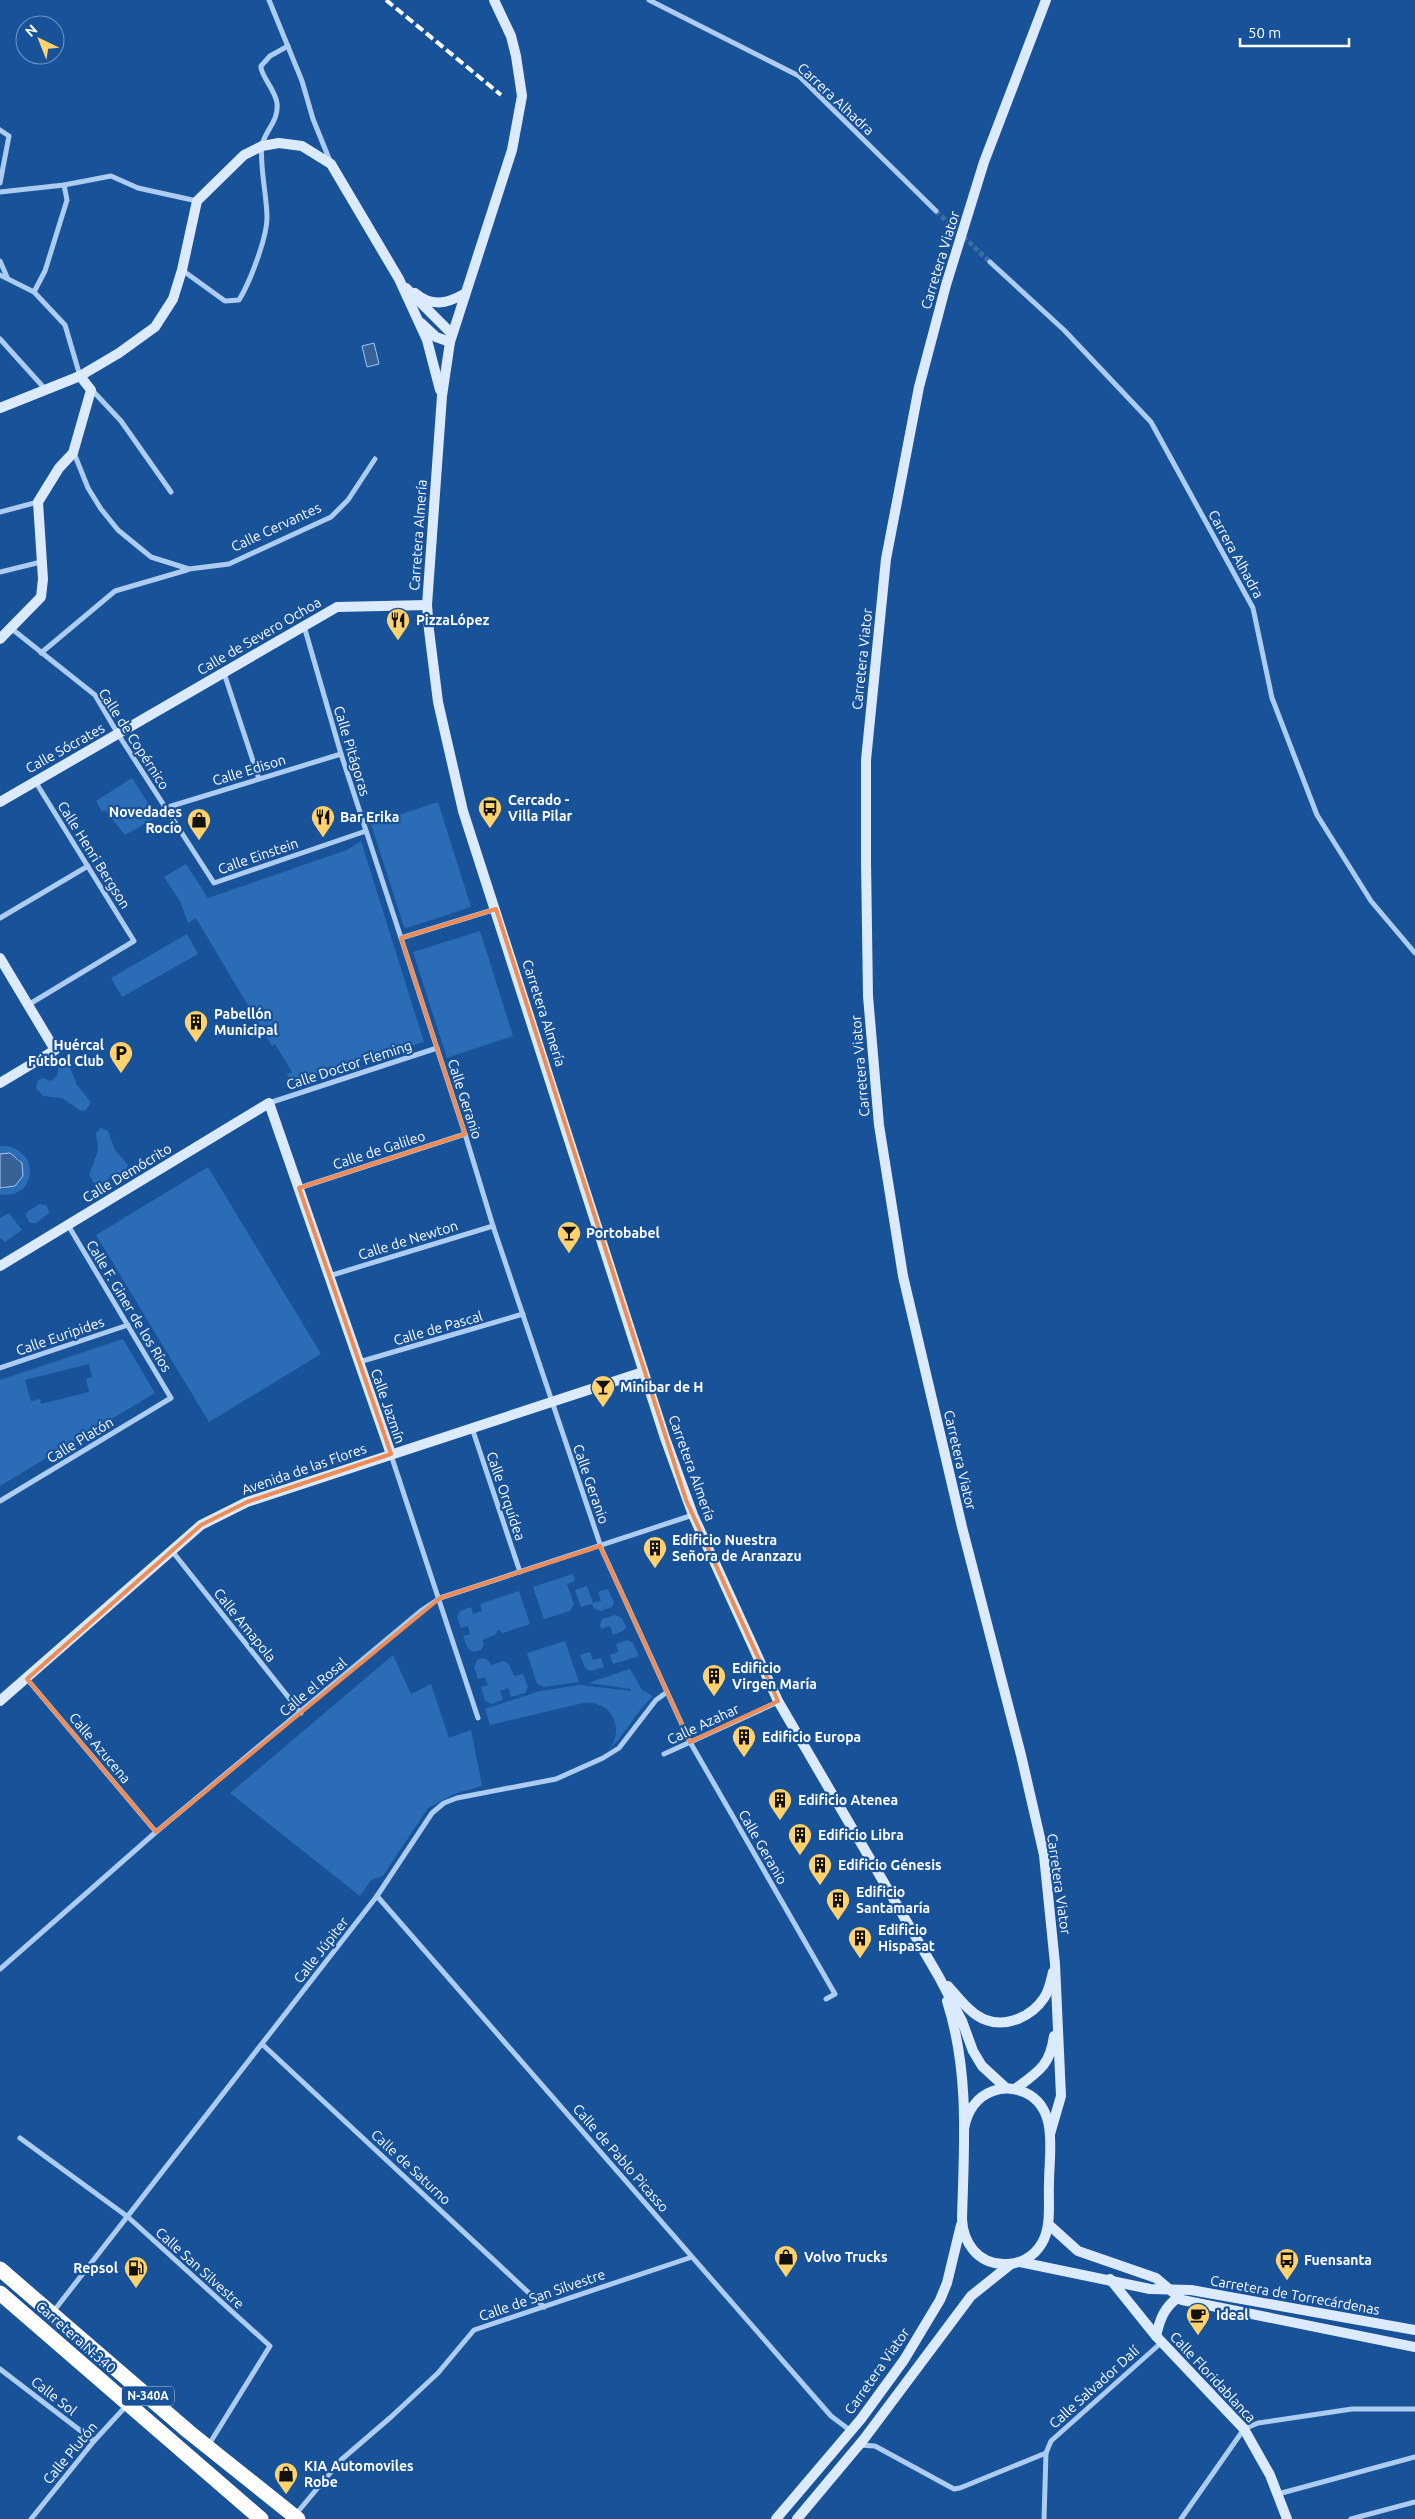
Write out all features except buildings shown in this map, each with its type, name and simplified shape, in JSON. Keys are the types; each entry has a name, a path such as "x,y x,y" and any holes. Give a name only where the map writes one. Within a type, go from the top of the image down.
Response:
{"highway":[{"name":"N-340A","path":"0,2269 208,2447 296,2518"},
{"name":"Carretera N-340","path":"0,2293 261,2519"}],"main road":[{"name":"Carretera Almería","path":"494,0 504,16 511,36 522,96 512,150 451,338 442,396 427,605 438,702 463,811 644,1372 693,1515 778,1701 939,1977"},
{"name":"Carretera Viator","path":"1046,0 984,162 946,285 919,387 886,559 866,760 868,996 879,1124 903,1276 962,1527 1021,1755 1044,1856 1055,1964 1061,2096 1050,2134"},
{"path":"0,408 80,376 119,353 155,327 172,299 182,270 197,201 244,155 262,146 279,142 302,146 331,164 399,279 427,340 442,396"},
{"path":"399,279 421,298 437,304 450,302 464,294"},
{"path":"399,279 451,338"},
{"path":"417,319 436,337 451,338"},
{"path":"0,639 41,597 38,502 59,468 74,453 91,390 80,376"},
{"name":"Calle de Severo Ochoa","path":"118,734 336,607 427,605"},
{"name":"Calle Sócrates","path":"0,802 35,780 118,734"},
{"path":"0,958 55,1050 0,1084"},
{"name":"Calle Jazmín","path":"269,1103 391,1454"},
{"name":"Calle Demócrito","path":"0,1266 269,1103"},
{"name":"Avenida de las Flores","path":"0,1701 201,1526 247,1502 644,1372"},
{"path":"939,1977 972,2011 985,2020 1000,2022 1016,2020 1030,2013 1044,1998 1055,1964"},
{"path":"939,1977 962,2020 973,2051 982,2066 1011,2089 1028,2094 1042,2107 1047,2115 1050,2134 1048,2224 1078,2251 1156,2278 1182,2300 1415,2347"},
{"path":"939,1977 959,2047 964,2085 962,2219"},
{"path":"964,2129 966,2119 975,2102 991,2092 1011,2089 1040,2070 1052,2055 1058,2008"},
{"name":"Carretera Viator","path":"776,2519 851,2431 904,2360 940,2300 947,2283 962,2219"},
{"name":"Carretera de Torrecárdenas","path":"962,2219 965,2238 976,2254 993,2263 1016,2263 1110,2278 1175,2294 1191,2290 1415,2330"},
{"name":"Carretera Viator","path":"798,2519 858,2445 971,2296 1016,2263 1029,2257 1042,2243 1048,2224"},
{"name":"Calle Floridablanca","path":"1110,2278 1159,2339 1244,2429 1278,2494 1287,2519"},
{"name":"Calle Floridablanca","path":"1159,2339 1160,2317 1175,2294"},
{"path":"1401,2344 1402,2328"}],"street":[{"path":"269,0 288,46 331,164"},
{"name":"Carrera Alhadra","path":"649,0 799,76 936,211"},
{"path":"182,270 225,301 239,300 251,280 267,219 262,146 276,121 277,104 273,88 260,71 261,66 270,56 288,46"},
{"path":"0,130 8,136 0,183"},
{"path":"0,192 64,185 111,176 138,188 197,201"},
{"path":"34,292 45,271 67,200 64,185"},
{"path":"0,261 7,277"},
{"name":"Carrera Alhadra","path":"990,262 1064,330 1151,422 1253,608 1272,698 1317,815 1371,901 1415,953"},
{"path":"0,275 34,292 65,325 80,376"},
{"path":"0,339 46,390"},
{"path":"91,390 121,421 171,492"},
{"name":"Calle Cervantes","path":"74,453 88,488 101,509 118,530 151,557 189,569 229,564 331,517 348,500 375,460"},
{"path":"0,512 38,502"},
{"path":"0,572 41,562"},
{"path":"41,653 114,591 151,578 189,569"},
{"name":"Calle Pitágoras","path":"304,626 340,754 401,938"},
{"name":"Calle de Copérnico","path":"12,628 41,653 95,694 118,734 214,882"},
{"path":"224,672 259,779"},
{"name":"Calle Edison","path":"165,808 340,754"},
{"name":"Calle Henri Bergson","path":"28,1005 134,941 35,780"},
{"name":"Calle Einstein","path":"214,882 366,832"},
{"path":"0,918 88,866"},
{"path":"401,938 496,909"},
{"name":"Calle Geranio","path":"401,938 493,1226 600,1545 690,1742 835,1994 826,1999"},
{"name":"Calle Doctor Fleming","path":"269,1103 437,1048"},
{"name":"Calle de Galileo","path":"299,1188 465,1134"},
{"name":"Calle F. Giner de los Ríos","path":"68,1225 171,1398"},
{"name":"Calle de Newton","path":"329,1276 493,1226"},
{"name":"Calle de Pascal","path":"359,1362 523,1314"},
{"name":"Calle Euripides","path":"0,1368 128,1325"},
{"name":"Calle Platón","path":"0,1501 171,1398"},
{"name":"Calle Orquídea","path":"471,1428 520,1572"},
{"name":"Calle Jazmín","path":"391,1454 478,1718"},
{"name":"Calle el Rosal","path":"0,1969 156,1832 301,1713 422,1610 440,1598 693,1515"},
{"name":"Calle Amapola","path":"172,1551 301,1713"},
{"name":"Calle Azucena","path":"27,1679 156,1832"},
{"name":"Calle Júpiter","path":"52,2314 377,1896 432,1814 444,1804 457,1798 556,1779 603,1758 619,1748 656,1700 667,1692"},
{"name":"Calle Azahar","path":"664,1754 778,1701"},
{"name":"Calle de Pablo Picasso","path":"377,1896 832,2416 851,2431"},
{"name":"Calle de Saturno","path":"262,2044 544,2307"},
{"name":"Calle San Silvestre","path":"20,2138 128,2217 270,2346 208,2447"},
{"name":"Calle de San Silvestre","path":"296,2518 341,2460 438,2373 474,2330 692,2257"},
{"name":"Calle Salvador Dalí","path":"1046,2453 1051,2441 1159,2339"},
{"name":"Calle Sol","path":"0,2369 94,2440"},
{"name":"Calle Plutón","path":"31,2519 94,2440 129,2403"},
{"path":"1181,2519 1244,2429 1258,2423 1352,2409 1415,2409"},
{"path":"858,2445 876,2446 954,2489 1046,2453 1044,2519"},
{"path":"1278,2494 1415,2457"},
{"path":"1351,2519 1415,2502"}],"highlighted area":[{"path":"496,909 686,1500 778,1701 690,1742 600,1546 440,1598 156,1832 27,1679 201,1525 247,1502 391,1454 299,1188 465,1134 401,938"}],"shaded area":[{"path":"374,343 379,364 367,367 362,346"},
{"path":"132,778 157,817 125,835 105,810 102,812 96,801"},
{"path":"438,802 471,907 407,928 404,927 371,824"},
{"path":"361,841 424,1042 290,1082 287,1074 292,1072 275,1044 272,1046 196,918 188,923 180,901 164,877 186,864 208,898 347,850"},
{"path":"480,931 513,1036 447,1058 413,952"},
{"path":"187,934 198,954 122,997 111,978"},
{"path":"64,1064 70,1068 77,1085 91,1102 86,1110 81,1111 62,1098 43,1096 36,1088 38,1080 43,1078 51,1081 57,1076 59,1066"},
{"path":"101,1128 108,1131 115,1150 128,1165 126,1169 96,1186 89,1175 98,1151 96,1133"},
{"path":"0,1146 9,1146 16,1149 27,1159 29,1165 30,1173 24,1188 14,1194 0,1195 0,1188 5,1189 23,1167 19,1158 0,1154"},
{"path":"10,1153 22,1163 23,1176 15,1186 0,1188 0,1154"},
{"path":"208,1167 321,1354 209,1422 96,1235"},
{"path":"40,1204 47,1206 49,1213 36,1223 30,1223 26,1216 27,1212"},
{"path":"9,1213 22,1230 5,1242 0,1238 0,1218"},
{"path":"123,1339 155,1393 0,1486 0,1380","holes":["89,1364 92,1377 86,1379 89,1392 41,1404 40,1399 31,1401 25,1380"]},
{"path":"573,1574 575,1581 567,1584 574,1604 570,1611 544,1619 533,1587"},
{"path":"587,1586 593,1603 601,1601 598,1592 608,1589 614,1602 612,1607 600,1611 594,1608 592,1604 581,1607 575,1590"},
{"path":"519,1591 530,1624 503,1633 498,1630 495,1635 482,1640 484,1644 481,1650 474,1652 468,1649 463,1636 470,1634 468,1626 461,1628 457,1617 460,1611 471,1607 473,1614 482,1611 480,1604"},
{"path":"616,1615 622,1618 626,1627 623,1631 613,1635 610,1626 601,1629 602,1619"},
{"path":"627,1640 633,1643 639,1656 613,1664 610,1655 618,1652 616,1644"},
{"path":"565,1641 579,1682 544,1687 537,1684 527,1653"},
{"path":"590,1652 593,1660 601,1658 604,1667 591,1671 585,1668 580,1655"},
{"path":"393,1655 411,1694 431,1684 449,1738 471,1730 482,1786 454,1794 428,1808 383,1876 371,1880 360,1896 230,1793"},
{"path":"484,1658 491,1665 504,1661 509,1664 514,1676 523,1674 528,1687 525,1693 511,1697 508,1688 500,1691 503,1700 492,1704 485,1701 481,1687 488,1685 485,1677 478,1679 474,1667 477,1660"},
{"path":"630,1669 642,1690 653,1696 608,1751 616,1734 616,1725 608,1711 602,1706 593,1703 583,1703 490,1725 485,1709 540,1691 580,1685 631,1691 631,1689 588,1683"}],"tunnel":[{"path":"936,211 990,262"}],"railway":[{"path":"386,0 501,95"}],"place":[{"name":"PizzaLópez","path":"398,641"},
{"name":"Cercado - Villa Pilar","path":"490,829"},
{"name":"Bar Erika","path":"323,838"},
{"name":"Novedades Rocío","path":"199,841"},
{"name":"Pabellón Municipal","path":"196,1043"},
{"name":"Huércal Fútbol Club","path":"121,1074"},
{"name":"Portobabel","path":"569,1254"},
{"name":"Minibar de H","path":"603,1408"},
{"name":"Edificio Nuestra Señora de Aranzazu","path":"655,1569"},
{"name":"Edificio Virgen María","path":"714,1697"},
{"name":"Edificio Europa","path":"744,1758"},
{"name":"Edificio Atenea","path":"780,1821"},
{"name":"Edificio Libra","path":"800,1856"},
{"name":"Edificio Génesis","path":"820,1886"},
{"name":"Edificio Santamaría","path":"838,1921"},
{"name":"Edificio Hispasat","path":"860,1959"},
{"name":"Volvo Trucks","path":"786,2278"},
{"name":"Fuensanta","path":"1287,2281"},
{"name":"Repsol","path":"136,2289"},
{"name":"Ideal","path":"1198,2336"},
{"name":"KIA Automoviles Robe","path":"286,2495"}]}
